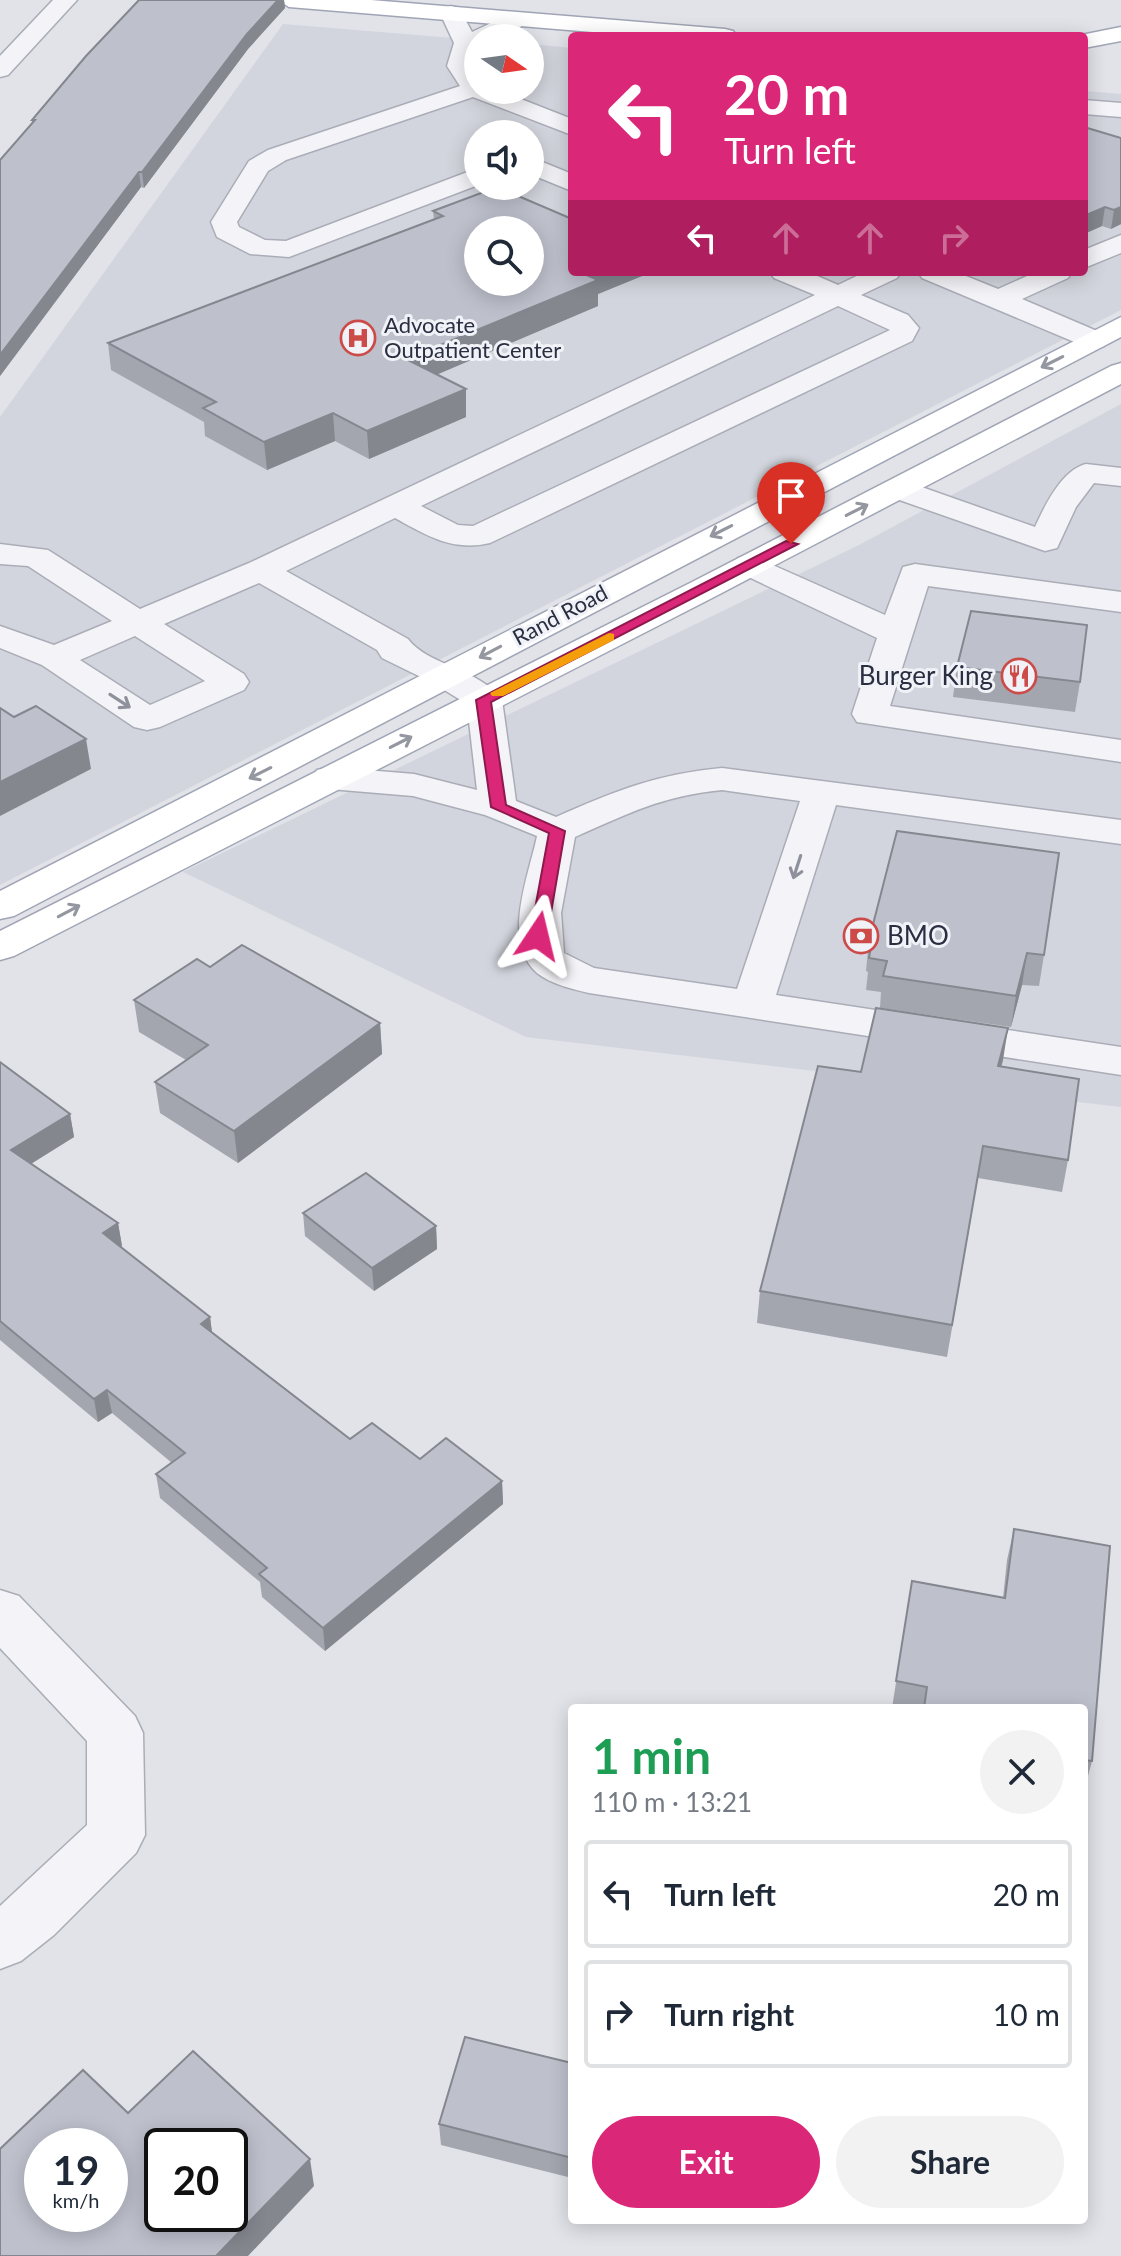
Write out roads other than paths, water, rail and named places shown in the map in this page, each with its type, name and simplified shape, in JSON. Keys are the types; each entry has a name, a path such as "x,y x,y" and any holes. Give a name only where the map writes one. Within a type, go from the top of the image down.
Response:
{"main road":[{"path":"289,0 451,13 497,8 518,19 676,32"},
{"path":"1088,40 1121,34"},
{"name":"Rand Road","path":"0,907 1107,333"},
{"name":"Rand Road","path":"0,947 899,489 1121,372"},
{"path":"1003,434 1121,388"}],"street":[{"path":"0,70 66,0"},
{"path":"451,13 464,39"},
{"path":"507,24 518,19"},
{"path":"464,50 459,66 464,74"},
{"path":"464,92 277,155 258,166 224,222 227,231 260,248 289,249 464,181"},
{"path":"512,104 568,126"},
{"path":"1088,107 1121,110"},
{"path":"544,150 568,141"},
{"path":"544,171 568,181"},
{"path":"1088,258 1121,243"},
{"path":"396,506 452,535 478,536 902,335 905,328 898,321 793,276"},
{"path":"54,658 261,570 878,276"},
{"path":"942,276 1000,299 1107,333"},
{"path":"1000,299 1046,276"},
{"path":"899,489 1045,541 1061,506 1086,473 1121,477"},
{"path":"0,554 36,557 231,682 147,719 54,658 0,636"},
{"path":"750,565 895,633"},
{"path":"261,570 396,646 394,651 446,675 484,700 498,807"},
{"path":"1121,602 915,574 870,714 1121,751"},
{"path":"330,778 414,785 498,807 557,831 641,794 679,783 722,779 1121,832"},
{"path":"752,1006 821,793"},
{"path":"557,831 538,936 546,958 566,972 589,980 1121,1061"},
{"path":"0,1612 115,1733 116,1835 33,1916 0,1942"}],"place":[{"name":"Advocate Outpatient Center","path":"358,338"},
{"name":"Burger King","path":"1019,676"},
{"name":"BMO","path":"861,936"}]}
